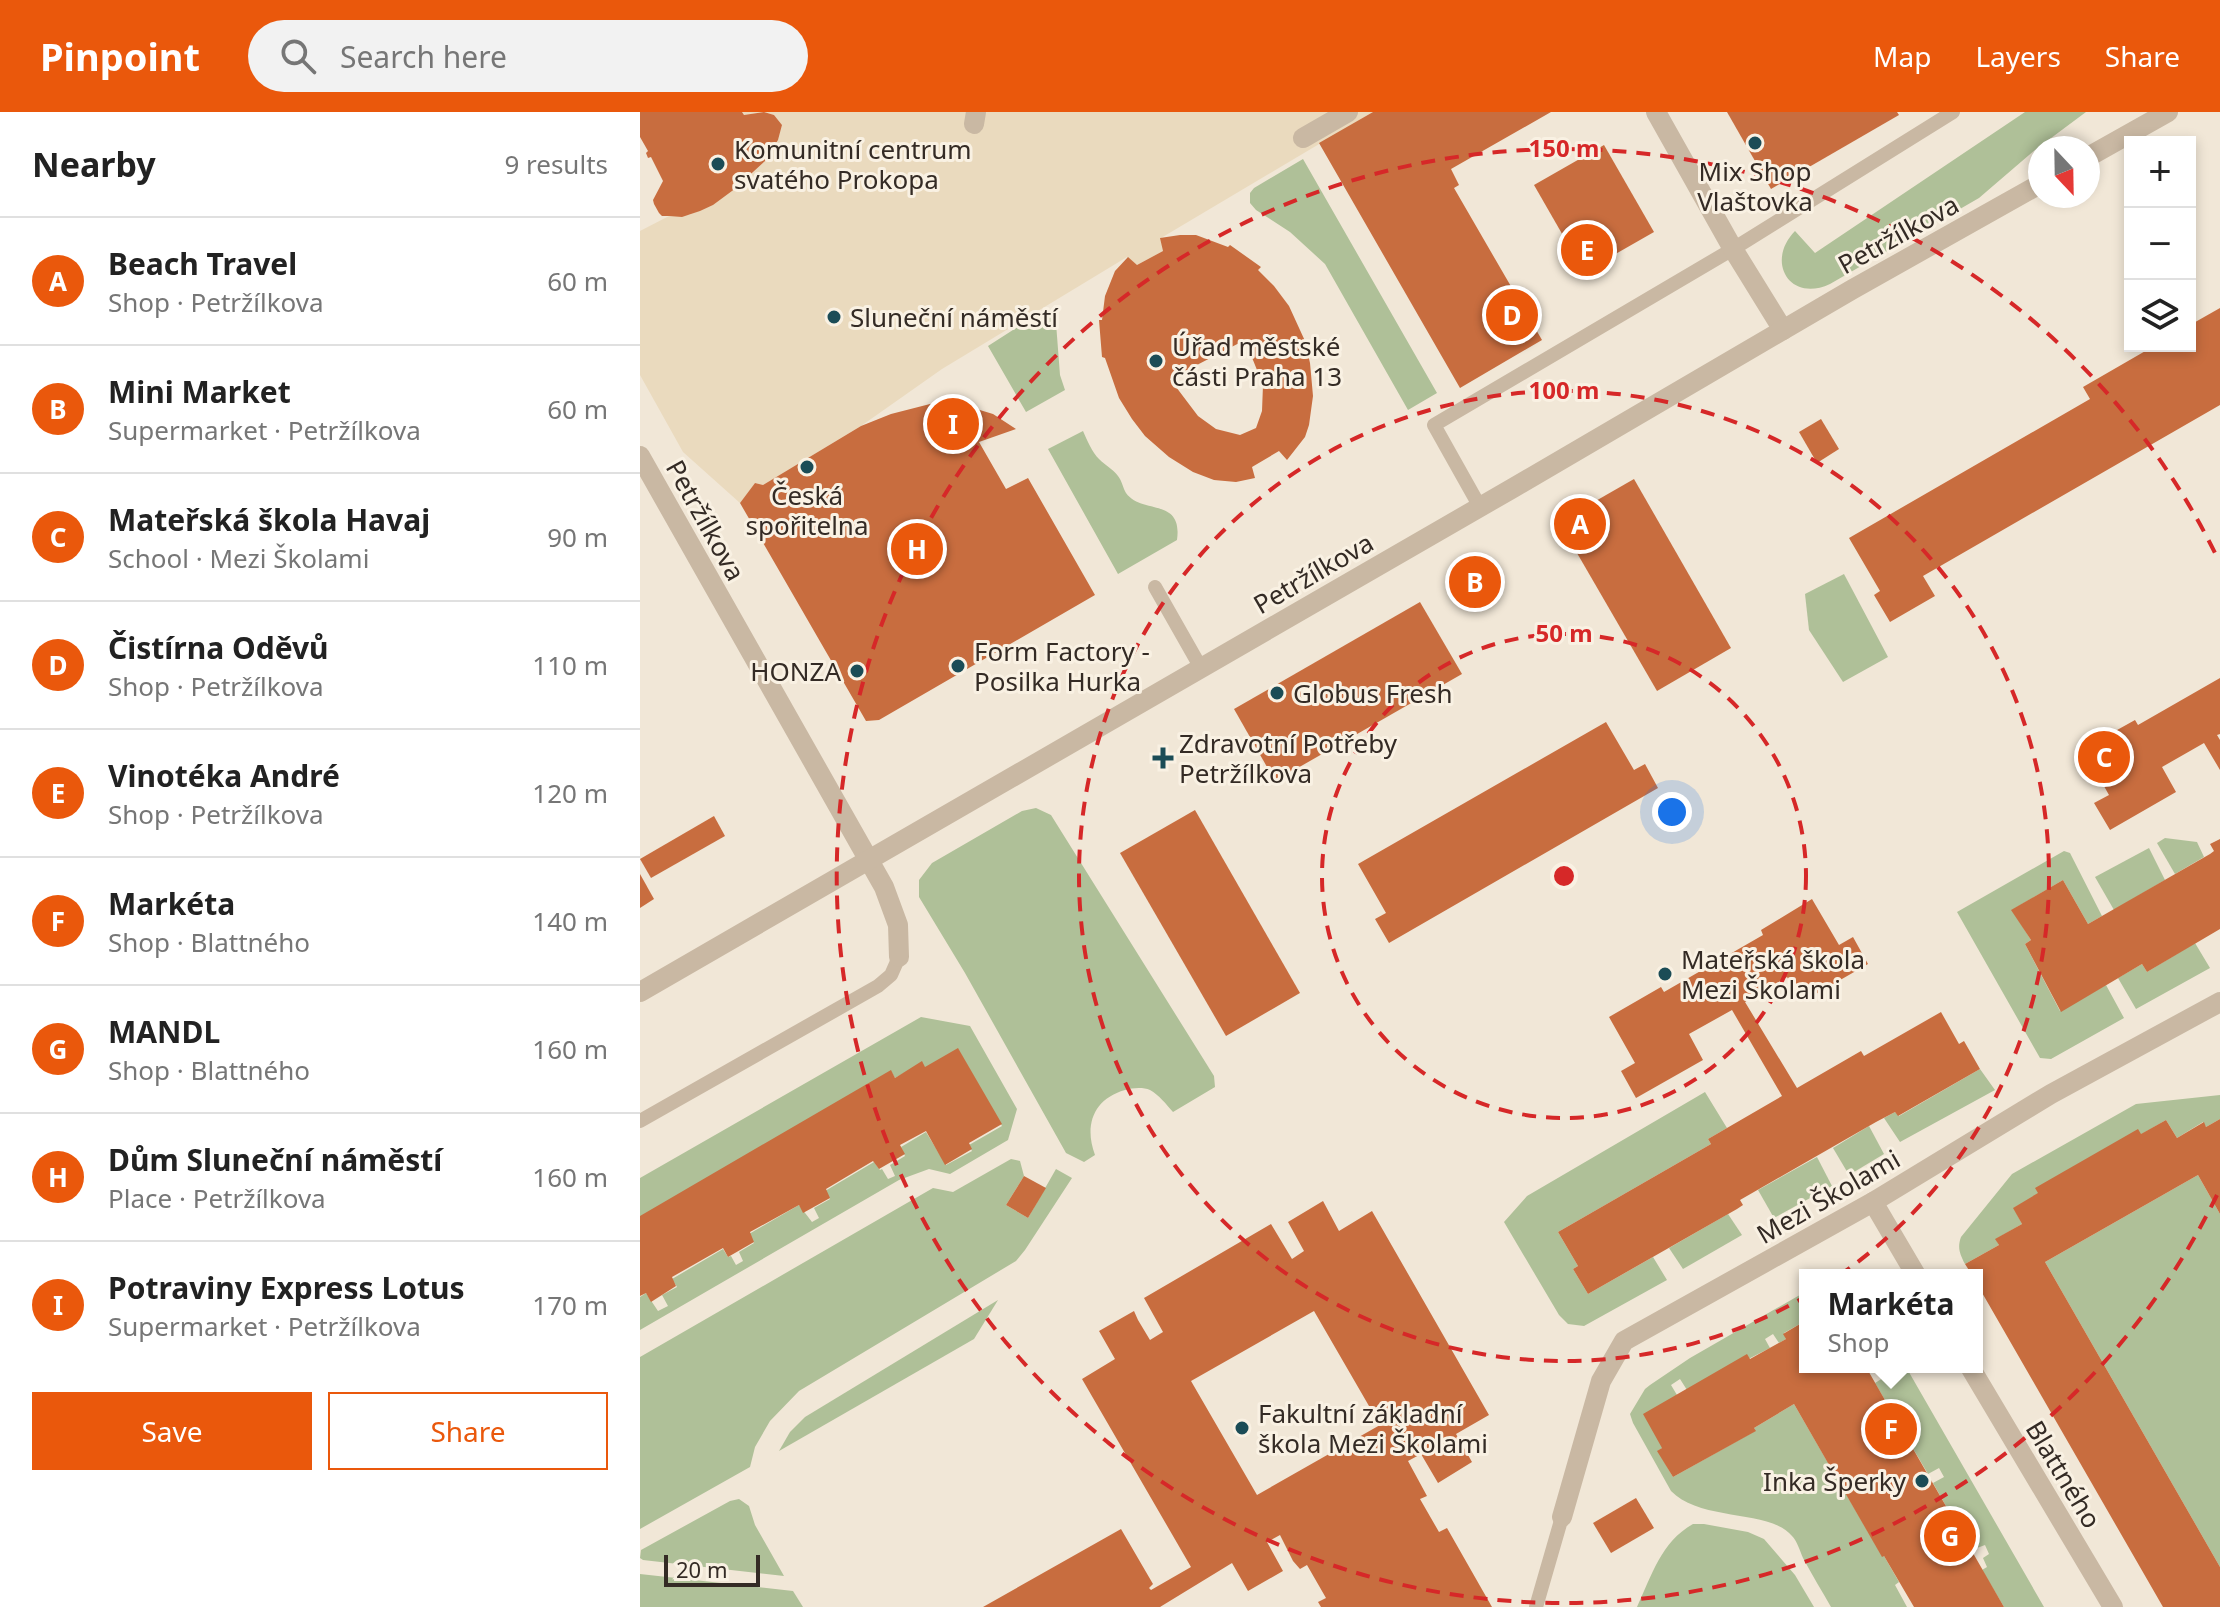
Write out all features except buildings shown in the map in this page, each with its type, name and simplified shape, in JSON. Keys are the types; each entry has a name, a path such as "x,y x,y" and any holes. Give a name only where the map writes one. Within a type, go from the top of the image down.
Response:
{"street":[{"path":"1303,138 1348,112"},
{"path":"1656,112 1733,249 1783,330"},
{"path":"2100,150 2168,112"},
{"name":"Petržílkova","path":"640,992 2028,191"},
{"name":"Petržílkova","path":"640,456 884,887 898,925 899,957"},
{"name":"Mezi Školami","path":"1562,1517 1601,1381 1624,1341 1873,1202 2051,1094 2220,1002"},
{"path":"1873,1202 1912,1269"},
{"name":"Blattného","path":"1974,1373 2113,1607"}],"lane":[{"path":"1480,507 1434,425 1733,249 1953,112"},
{"path":"1155,587 1201,668"},
{"name":"Petržílkova","path":"640,1121 878,986 891,975 899,957"},
{"path":"1536,1607 1562,1517"}],"green space":[{"path":"2025,112 2086,112 2054,136 2028,136 2028,156 1979,198 1830,284 1803,288 1793,284 1782,266 1782,255 1795,231 1815,253"},
{"path":"1303,159 1437,393 1408,410 1325,264 1290,232 1250,203 1250,193 1254,188"},
{"path":"1041,312 1056,323 1060,375 1065,390 1026,412 988,346"},
{"path":"1083,431 1094,453 1118,476 1126,493 1133,500 1168,512 1177,527 1177,540 1118,574 1048,449"},
{"path":"1844,574 1888,657 1843,682 1809,630 1805,594"},
{"path":"1036,808 1051,815 1214,1076 1215,1087 1173,1112 1156,1094 1144,1088 1114,1094 1094,1115 1091,1134 1095,1155 1084,1162 1066,1153 919,897 919,880 932,863 1022,811"},
{"path":"2165,838 2197,842 2204,857 2175,874 2157,843"},
{"path":"2149,848 2165,880 2114,910 2095,877"},
{"path":"2064,851 2070,853 2102,916 2088,924 2063,880 2012,910 2031,940 2025,944 2060,1011 2106,985 2124,1018 2051,1059 2040,1058 1957,912"},
{"path":"2195,943 2210,968 2136,1009 2118,978 2142,964 2147,972"},
{"path":"921,1017 970,1026 1017,1109 1008,1140 950,1174 929,1169 899,1180 640,1330 640,1297 646,1293 658,1311 668,1306 662,1295 677,1287 672,1279 723,1249 736,1265 743,1261 739,1252 754,1243 749,1234 799,1205 812,1222 819,1218 814,1208 830,1199 825,1191 874,1162 888,1179 895,1176 890,1165 905,1156 901,1147 926,1132 946,1165 972,1151 969,1145 1002,1126 958,1049 925,1068 922,1063 895,1078 892,1073 640,1217 640,1178"},
{"path":"1980,1069 1995,1090 1900,1142 1884,1118 1895,1112 1899,1116"},
{"path":"1705,1092 1727,1128 1708,1139 1711,1144 1558,1232 1578,1266 1573,1269 1588,1294 1653,1257 1667,1280 1584,1326 1568,1324 1559,1315 1504,1222 1527,1196"},
{"path":"2220,1095 2220,1119 2206,1127 2203,1122 2177,1138 2166,1120 2014,1208 2022,1224 1996,1239 1999,1245 1965,1264 1960,1251 1961,1237 2012,1174 2136,1104"},
{"path":"1869,1126 1884,1154 1849,1175 1833,1148"},
{"path":"1817,1157 1832,1186 1774,1218 1758,1190"},
{"path":"1011,1159 1020,1161 1024,1176 1006,1205 1028,1218 1056,1169 1072,1178 1016,1261 799,1391 770,1421 755,1447 750,1467 640,1529 640,1357 933,1188 953,1192"},
{"path":"2198,1175 2220,1214 2220,1567 2045,1262"},
{"path":"1728,1214 1742,1235 1683,1269 1669,1248"},
{"path":"1799,1295 1799,1324 1784,1333 1786,1339 1779,1343 1773,1334 1765,1339 1770,1348 1687,1390 1680,1379 1671,1385 1677,1395 1662,1448 1658,1451 1673,1477 1755,1431 1754,1428 1794,1404 1899,1582 1895,1585 1907,1607 1831,1607 1792,1536 1782,1528 1699,1507 1671,1491 1630,1414 1645,1389 1690,1358"},
{"path":"998,1300 974,1339 779,1451 790,1432 805,1417"},
{"path":"1880,1373 1909,1373 2044,1607 2004,1607 1982,1570 1987,1567 1983,1558 1989,1554 1985,1545 1977,1548 1972,1540 1967,1543 1933,1483 1944,1477 1939,1468 1928,1474 1904,1433 1914,1427 1909,1418 1899,1424 1875,1383 1883,1378"},
{"path":"739,1499 749,1506 755,1525 784,1576 640,1558 641,1550"},
{"path":"1693,1524 1748,1532 1764,1539 1795,1575 1814,1607 1637,1607 1665,1550"},
{"path":"640,1574 793,1591 803,1607 640,1607"}],"shaded area":[{"name":"Sluneční náměstí","path":"764,112 1373,112 1161,238 1163,251 1137,265 1127,257 942,369 861,426 763,485 755,483 740,503 683,452 640,375 640,231 669,216 689,215 713,205 737,178 742,183 765,161 778,140 782,125 774,115"}],"place":[{"name":"Mix Shop Vlaštovka","path":"1755,143"},
{"name":"Komunitní centrum svatého Prokopa","path":"718,164"},
{"name":"Vinotéka André","path":"1587,250"},
{"name":"Čistírna Oděvů","path":"1512,315"},
{"name":"Sluneční náměstí","path":"834,317"},
{"name":"Úřad městské části Praha 13","path":"1156,361"},
{"name":"Potraviny Express Lotus","path":"953,424"},
{"name":"Česká spořitelna","path":"807,467"},
{"name":"Beach Travel","path":"1580,524"},
{"name":"Dům Sluneční náměstí","path":"917,549"},
{"name":"Mini Market","path":"1475,582"},
{"name":"Form Factory - Posilka Hurka","path":"958,666"},
{"name":"HONZA","path":"857,671"},
{"name":"Globus Fresh","path":"1277,693"},
{"name":"Mateřská škola Havaj","path":"2104,757"},
{"name":"Zdravotní Potřeby Petržílkova","path":"1163,758"},
{"name":"Mateřská škola Mezi Školami","path":"1665,974"},
{"name":"Fakultní základní škola Mezi Školami","path":"1242,1428"},
{"name":"Markéta","path":"1891,1429"},
{"name":"Inka Šperky","path":"1922,1481"},
{"name":"MANDL","path":"1950,1536"}]}
